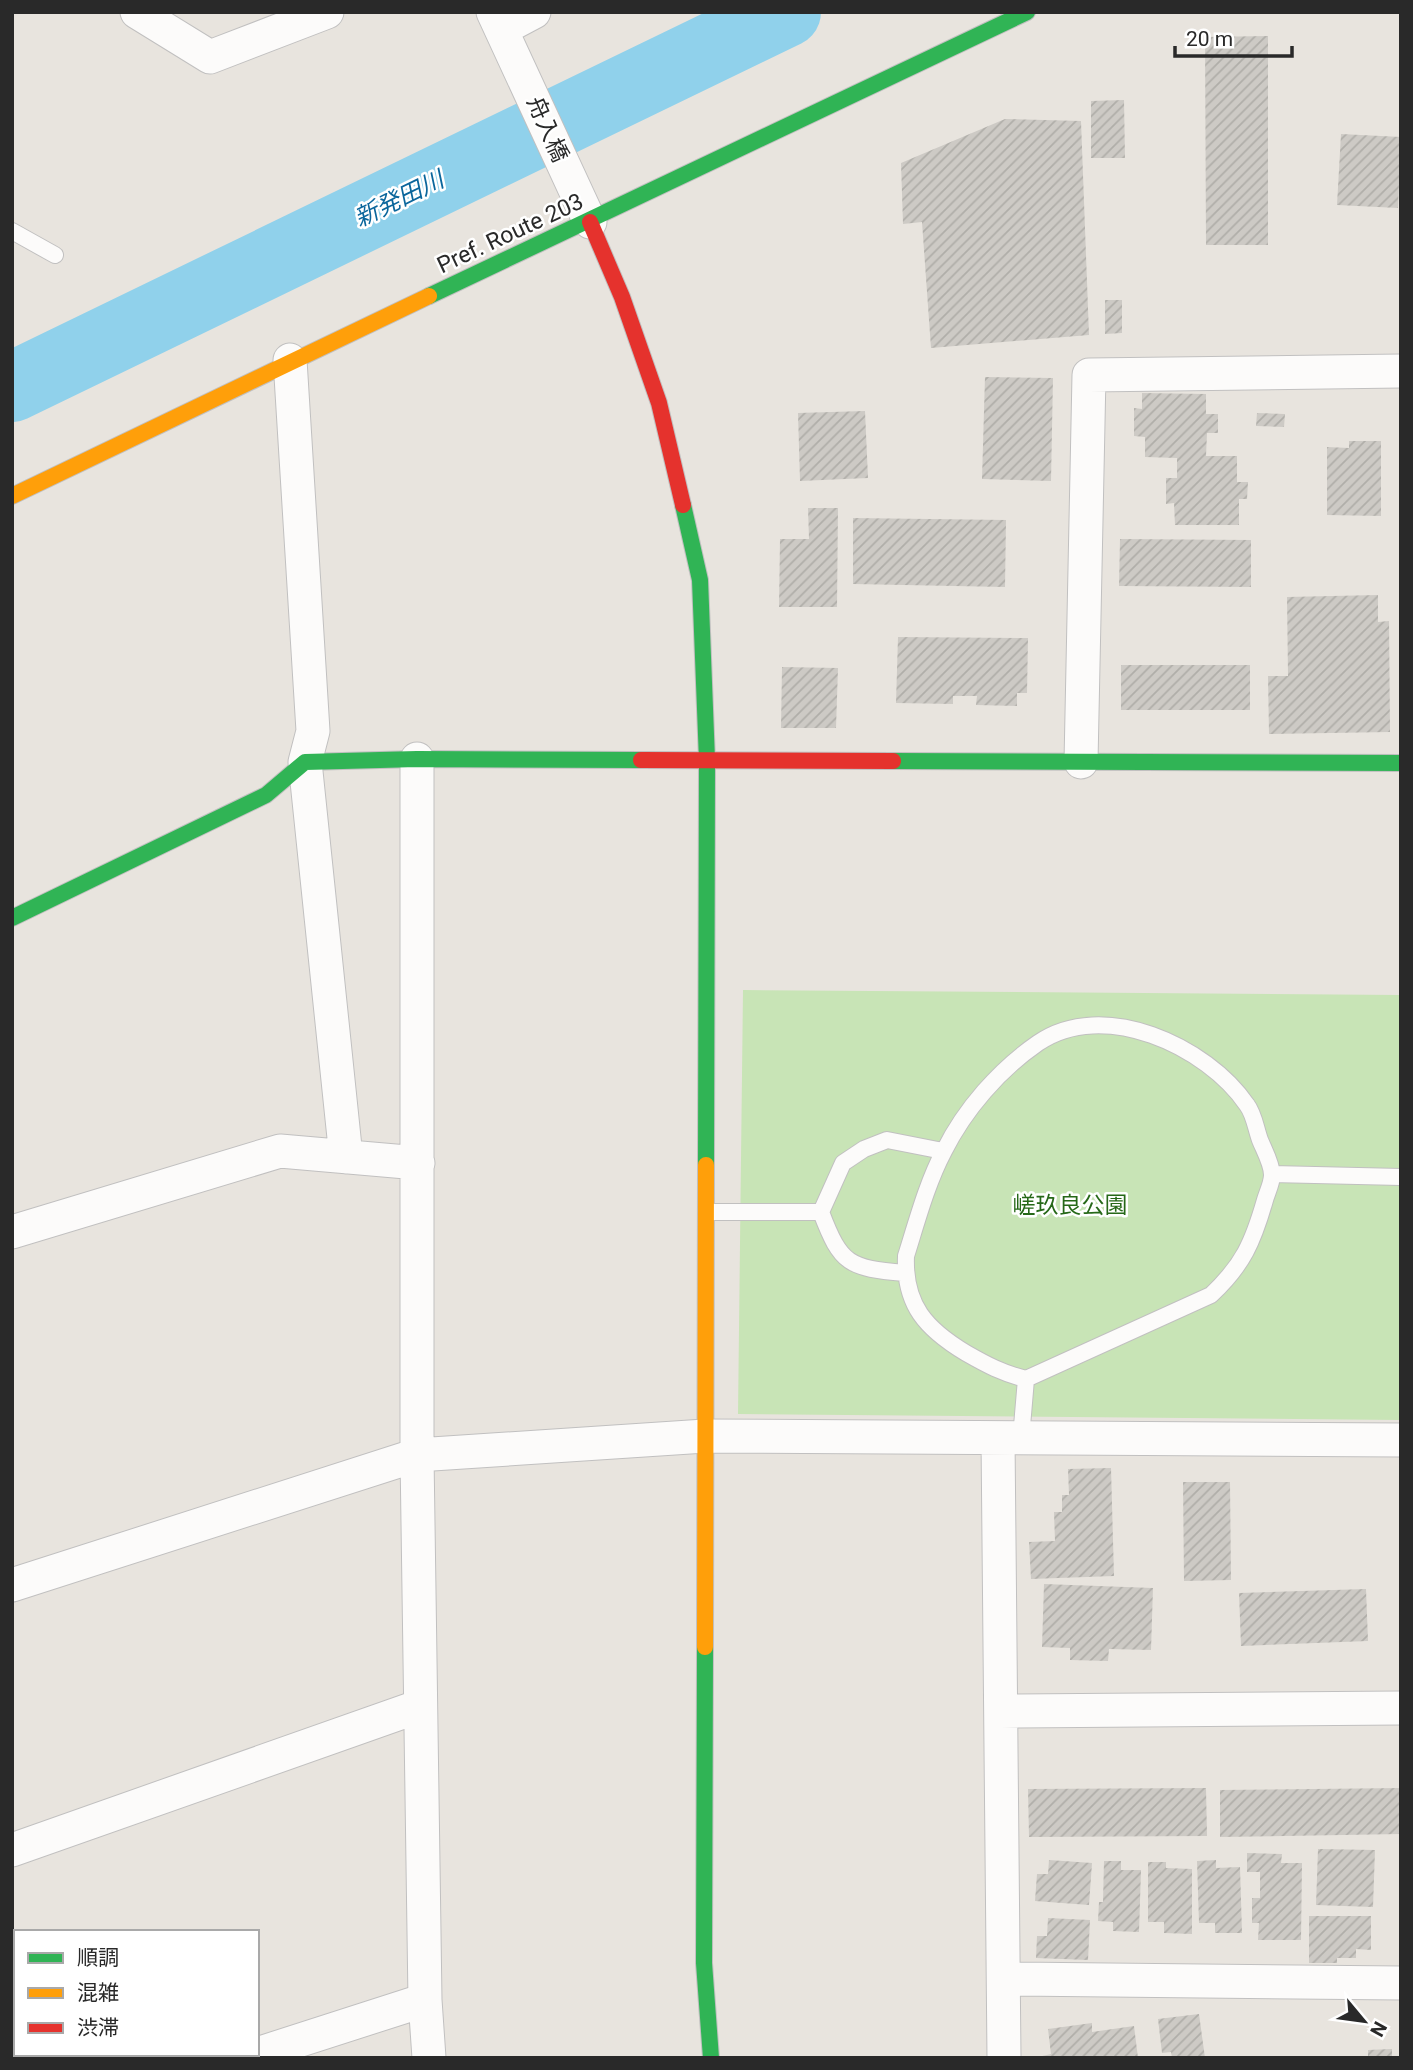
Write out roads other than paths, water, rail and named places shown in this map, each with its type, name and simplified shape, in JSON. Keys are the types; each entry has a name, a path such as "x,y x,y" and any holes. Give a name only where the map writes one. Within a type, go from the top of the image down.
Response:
{"street":[{"path":"137,12 210,57 327,12"},
{"path":"497,20 534,12"},
{"name":"Pref. Route 203","path":"12,496 290,360 590,222 1027,12"},
{"name":"舟入橋","path":"497,20 590,222"},
{"path":"590,222 622,297 659,403 700,580 707,760 704,1963 711,2058"},
{"path":"290,360 313,731 305,762 346,1157"},
{"path":"1081,762 1088,375 1401,371"},
{"path":"417,759 417,1455 425,2000 429,2058"},
{"path":"12,918 266,795 305,762 417,759 1401,763"},
{"path":"12,1232 280,1152 418,1163"},
{"path":"12,1585 417,1455 705,1436 1401,1440"},
{"path":"1004,2058 1001,1711 1010,1438"},
{"path":"12,1850 420,1706"},
{"path":"1001,1711 1401,1708"},
{"path":"1004,1979 1401,1983"},
{"path":"259,2053 425,2000"}],"lane":[{"path":"12,231 55,255"},
{"path":"1076,1027 1124,1027 1164,1038 1198,1056 1218,1072 1249,1106 1272,1174 1254,1238 1231,1277 1210,1295 1026,1379 996,1371 943,1339 925,1323 913,1304 905,1273 906,1256 943,1151 971,1107 1000,1075 1039,1042 1076,1027"},
{"path":"905,1273 870,1270 845,1258 834,1245 821,1212 843,1163 864,1149 887,1140 943,1151"},
{"path":"1272,1174 1401,1177"},
{"path":"706,1212 821,1212"},
{"path":"1010,1438 1026,1379"}],"waterway":[{"name":"新発田川","path":"12,387 786,12"}],"park label":[{"name":"嵯玖良公園","path":"1070,1205"}]}
